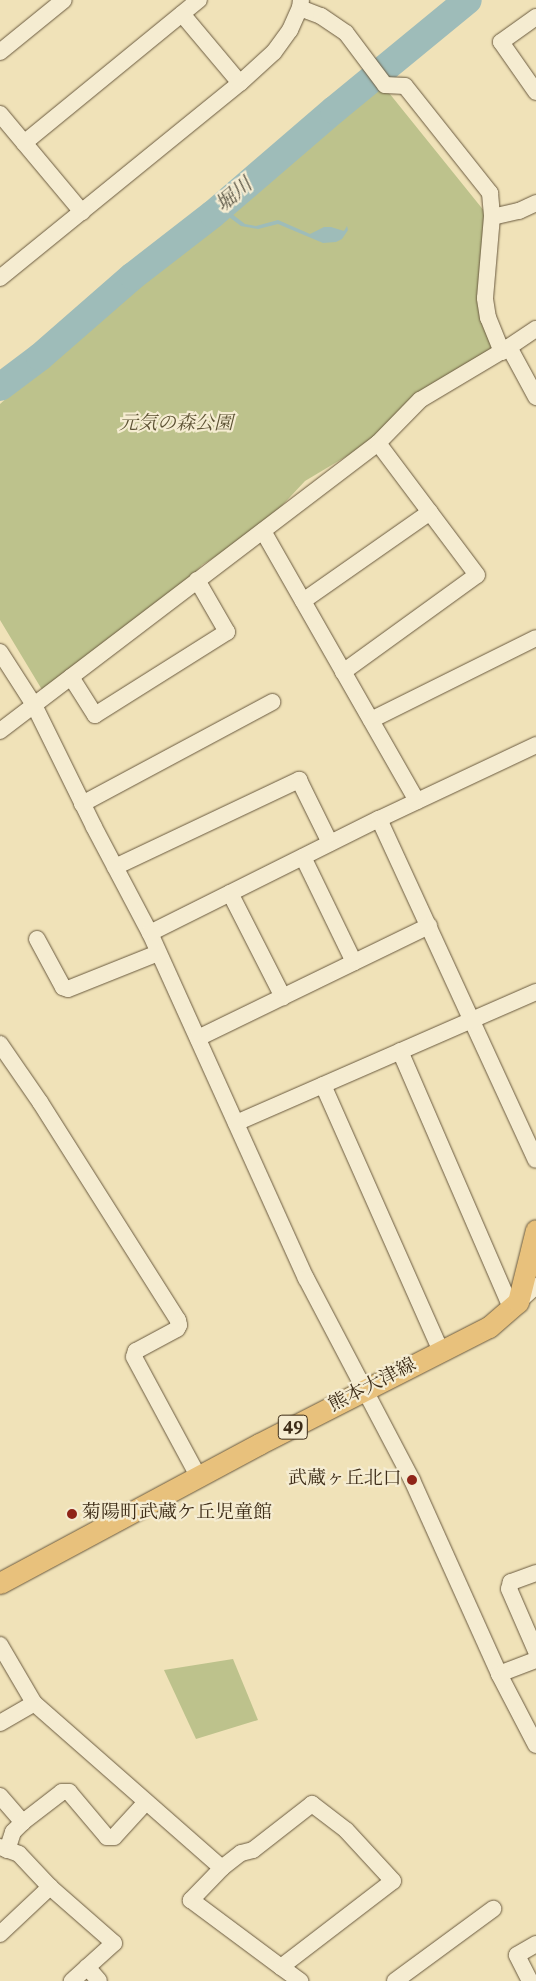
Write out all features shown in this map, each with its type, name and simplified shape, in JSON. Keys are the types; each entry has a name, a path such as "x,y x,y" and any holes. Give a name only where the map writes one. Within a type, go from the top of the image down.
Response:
{"main road":[{"path":"514,1305 536,1230"},
{"name":"熊本大津線","path":"0,1583 198,1476 489,1327 514,1305"}],"street":[{"path":"0,52 64,0"},
{"path":"24,143 199,0"},
{"path":"0,278 240,83 274,52 290,30 300,4 346,33 385,85 406,86 490,193 492,217 485,298 488,318 536,397"},
{"path":"182,14 240,83"},
{"path":"536,17 501,42 536,92"},
{"path":"0,114 82,212"},
{"path":"492,217 519,211 536,203"},
{"path":"0,731 378,443 420,400 506,350 536,329"},
{"path":"344,672 477,575 378,443"},
{"path":"303,600 430,512"},
{"path":"263,531 417,801"},
{"path":"71,677 95,715 227,632 197,580"},
{"path":"371,720 536,638"},
{"path":"0,652 34,706 82,804 150,933 306,1278 412,1480 499,1674 536,1745"},
{"path":"82,804 272,702"},
{"path":"150,933 379,819 536,745"},
{"path":"115,867 299,780 330,843"},
{"path":"379,819 536,1160"},
{"path":"302,857 354,962"},
{"path":"230,893 283,997"},
{"path":"198,1038 429,926"},
{"path":"37,939 63,988 68,989 158,953"},
{"path":"236,1123 536,992"},
{"path":"0,1044 40,1102 178,1320 179,1325 177,1329 136,1351 134,1357 198,1476"},
{"path":"400,1051 514,1305 536,1286"},
{"path":"323,1085 441,1351"},
{"path":"536,1573 512,1582 509,1589 536,1651"},
{"path":"0,1644 34,1703 222,1868"},
{"path":"499,1674 536,1660"},
{"path":"0,1723 34,1703"},
{"path":"72,1981 114,1943 50,1887 19,1854 4,1849 13,1832 23,1822 62,1792 69,1792 107,1837 114,1837 146,1802"},
{"path":"0,1796 23,1822"},
{"path":"281,1967 393,1881 346,1830 312,1804 253,1850 241,1853 222,1868 191,1900 281,1967 300,1981"},
{"path":"0,1934 50,1887"},
{"path":"395,1981 493,1909"},
{"path":"528,1980 517,1955 536,1944"},
{"path":"87,1967 99,1981"}],"green space":[{"name":"元気の森公園","path":"381,83 489,217 482,297 498,350 367,444 305,481 261,528 202,565 173,595 44,693 0,620 0,404 109,308 218,227 302,150"},
{"path":"233,1659 258,1720 196,1739 164,1670"}],"water":[{"path":"232,214 245,224 256,226 278,220 310,234 324,227 344,231 347,226 348,230 342,239 336,242 323,243 278,224 258,229 241,226 229,217"}],"waterway":[{"name":"堀川","path":"0,387 40,357 133,276 213,214 334,110 468,0"}],"place":[{"name":"武蔵ヶ丘北口","path":"412,1480"},
{"name":"菊陽町武蔵ケ丘児童館","path":"72,1514"}]}
